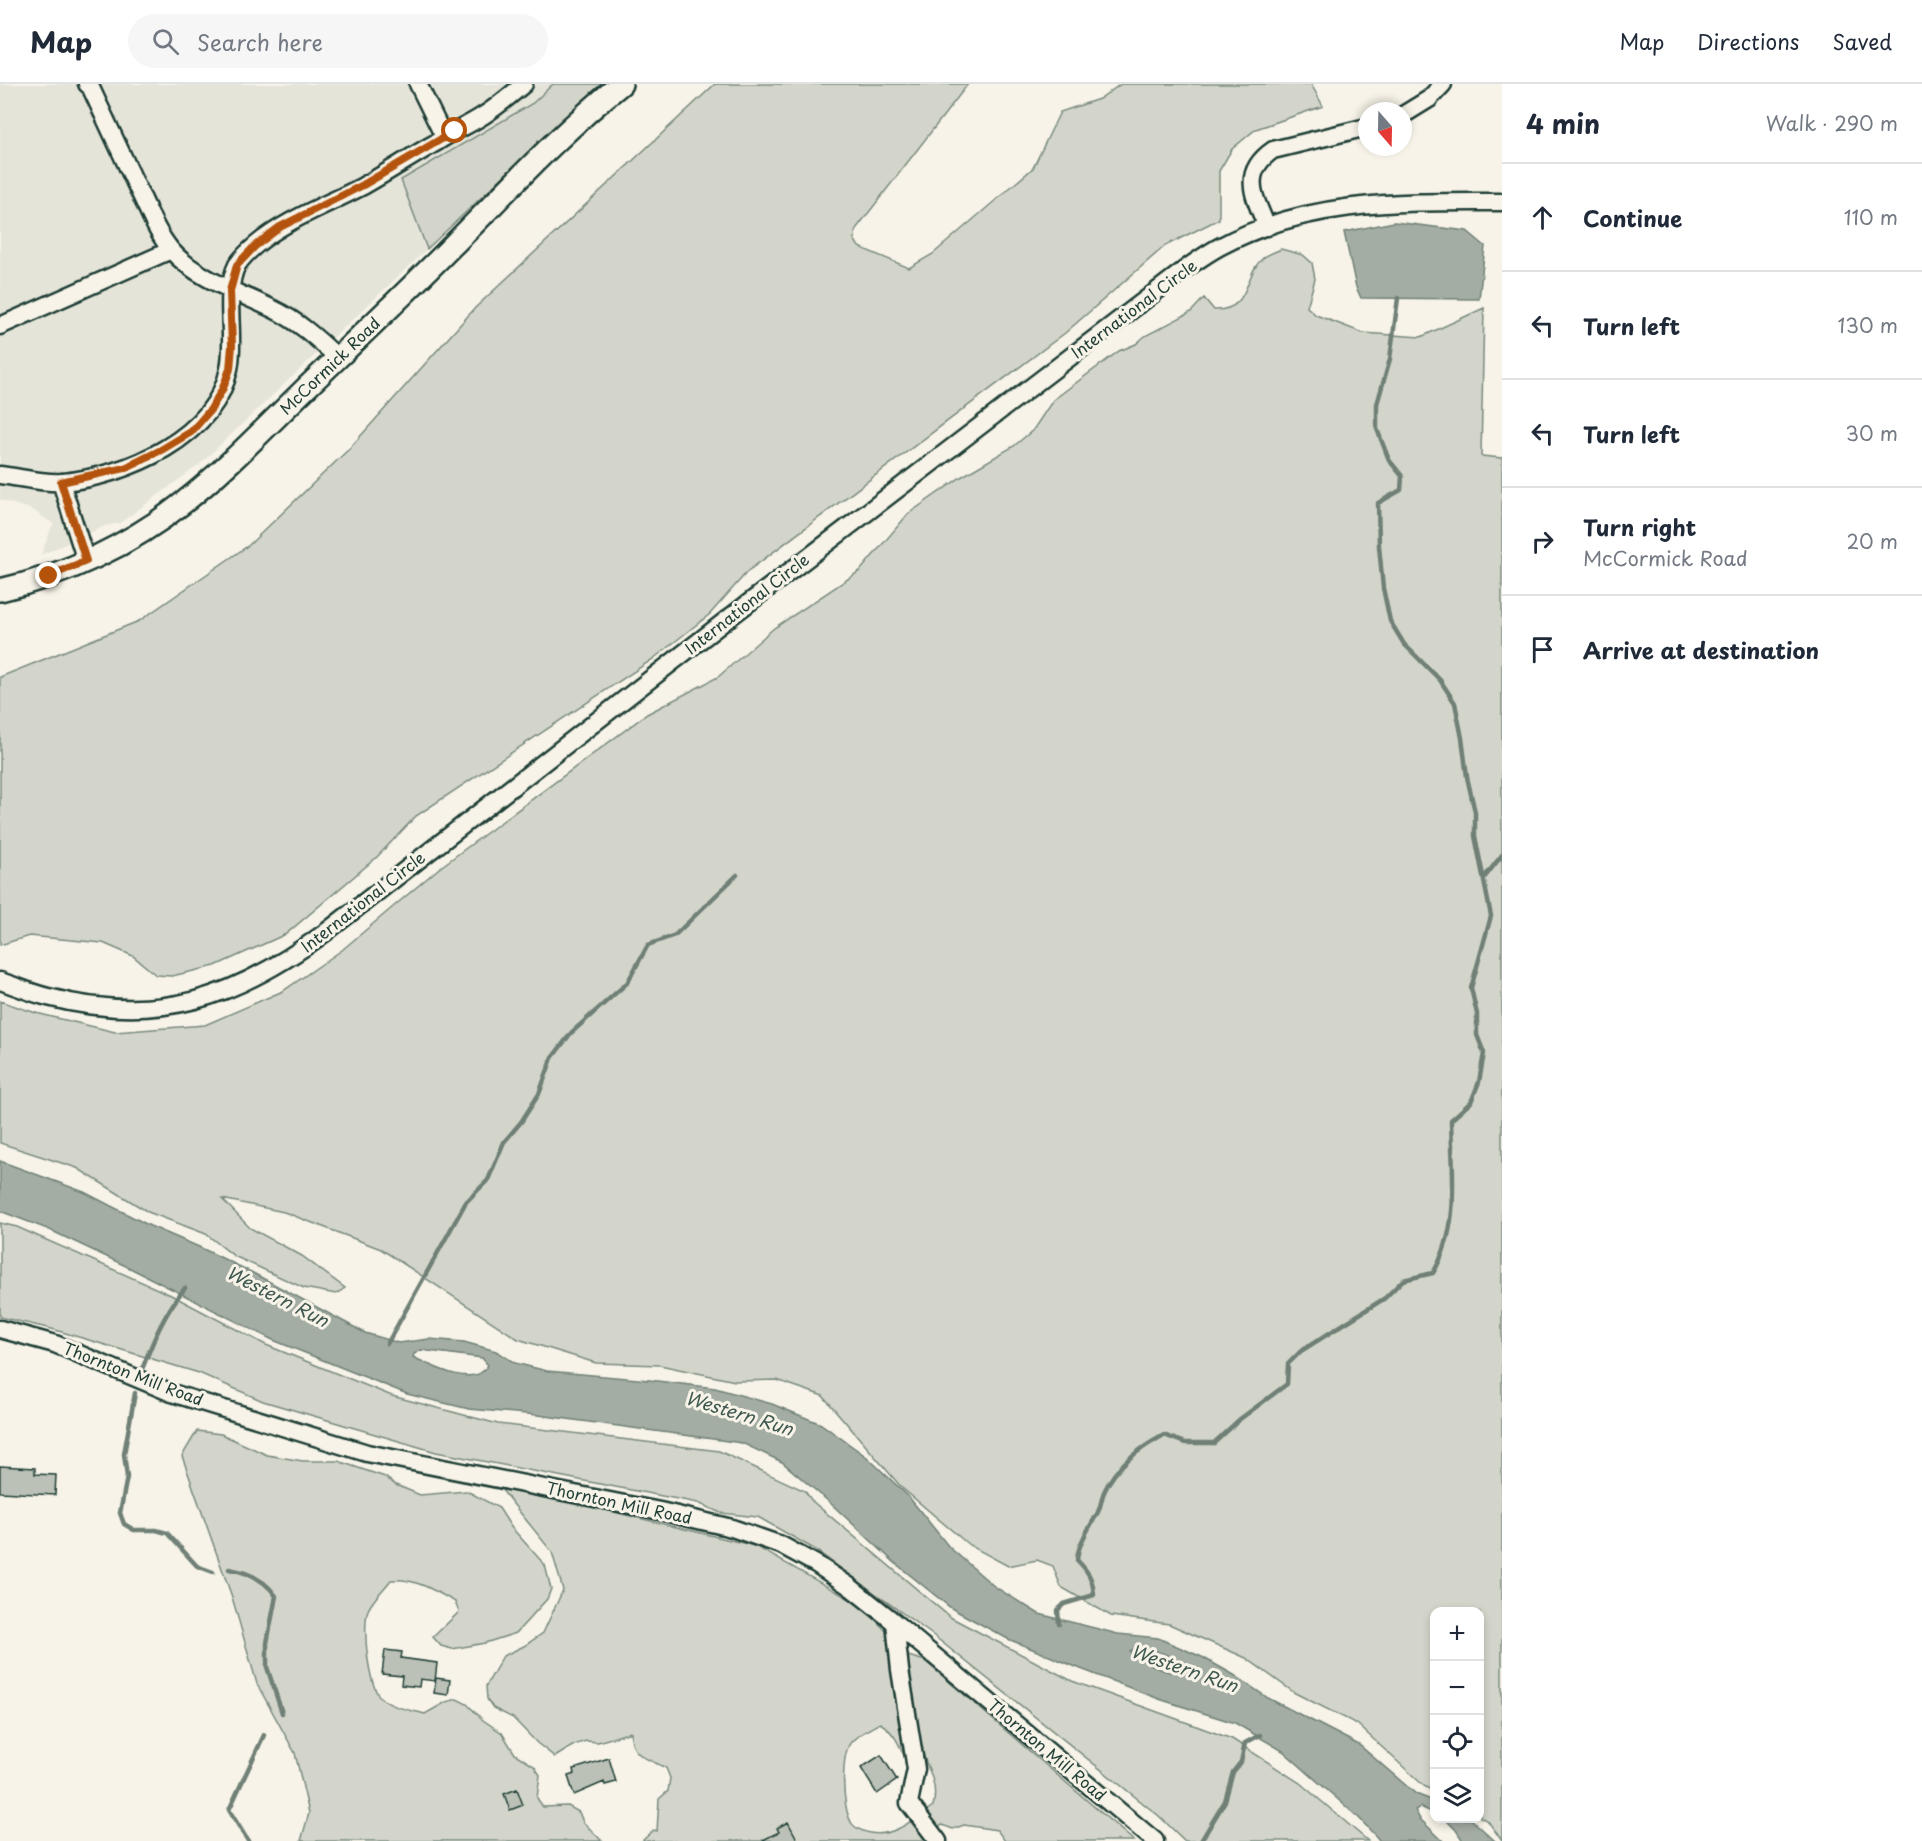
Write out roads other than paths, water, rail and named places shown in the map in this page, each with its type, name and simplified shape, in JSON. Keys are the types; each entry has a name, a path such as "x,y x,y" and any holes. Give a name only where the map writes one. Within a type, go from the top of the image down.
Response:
{"main road":[{"name":"McCormick Road","path":"0,590 49,576 86,561 148,528 183,503 219,472 399,300 574,123 621,84"}],"street":[{"path":"418,84 444,137"},
{"path":"0,475 61,482 125,468 191,432 211,409 223,388 230,369 232,346 230,291 237,265 255,246 280,227 363,185 485,115 524,84"},
{"path":"1412,109 1429,99 1443,84"},
{"path":"89,85 151,216 171,250 195,269 230,291 297,322 338,358"},
{"path":"1267,227 1251,186 1253,172 1262,158 1273,150 1358,129"},
{"name":"International Circle","path":"0,981 46,997 83,1005 116,1008 152,1007 181,1004 211,997 266,972 326,932 725,621 1188,267 1218,247 1267,227 1329,209 1395,202 1502,202"},
{"path":"0,326 171,250"},
{"path":"61,482 86,561"},
{"name":"Thornton Mill Road","path":"0,1329 55,1344 172,1393 367,1452 660,1511 732,1528 781,1545 816,1564 849,1586 896,1623 1155,1841"},
{"path":"896,1623 900,1670 915,1769 909,1803 938,1841"}],"water":[{"path":"1394,222 1467,231 1485,246 1479,299 1361,298 1356,287 1344,232"},
{"name":"Western Run","path":"0,1161 84,1192 150,1226 251,1272 365,1333 399,1343 429,1339 464,1342 496,1351 515,1363 547,1371 715,1388 772,1404 821,1424 867,1457 908,1496 949,1547 995,1587 1039,1614 1118,1634 1158,1638 1202,1657 1268,1698 1359,1745 1416,1794 1430,1799 1430,1811 1420,1807 1415,1810 1420,1819 1443,1841 1380,1841 1359,1818 1283,1751 1235,1723 1159,1699 1081,1669 1008,1639 951,1608 895,1563 782,1462 742,1443 538,1415 469,1409 407,1394 273,1340 50,1230 0,1211","holes":["421,1350 482,1358 488,1365 482,1372 463,1376 441,1370 413,1357","1148,1650 1168,1655 1183,1669 1181,1672 1169,1672 1130,1651"]},
{"path":"1449,1823 1475,1823 1495,1841 1463,1841"}],"waterway":[{"path":"1059,1624 1058,1610 1064,1604 1094,1595 1089,1576 1077,1560 1079,1548 1098,1511 1109,1482 1122,1466 1146,1446 1164,1435 1185,1443 1214,1443 1240,1419 1287,1384 1288,1364 1301,1351 1385,1298 1403,1280 1433,1273 1448,1237 1453,1198 1451,1120 1471,1102 1479,1082 1484,1053 1477,1035 1477,1014 1471,988 1491,916 1475,836 1475,812 1455,703 1440,680 1404,644 1390,621 1383,588 1378,503 1401,490 1402,476 1389,460 1377,429 1377,404 1390,359 1398,298"},
{"path":"1484,878 1502,855"},
{"path":"387,1344 466,1202 488,1180 504,1142 521,1122 539,1094 552,1058 571,1033 627,983 648,945 675,935 737,875"},
{"path":"143,1367 161,1326 185,1288"},
{"path":"135,1393 124,1454 127,1477 120,1513 124,1524 134,1530 156,1530 167,1533 197,1566 213,1572"},
{"path":"229,1569 256,1578 267,1585 276,1596 267,1643 267,1667 282,1713"},
{"path":"248,1841 229,1810 264,1735"},
{"path":"1201,1841 1225,1801 1233,1772 1241,1762 1245,1743 1260,1735"}]}
